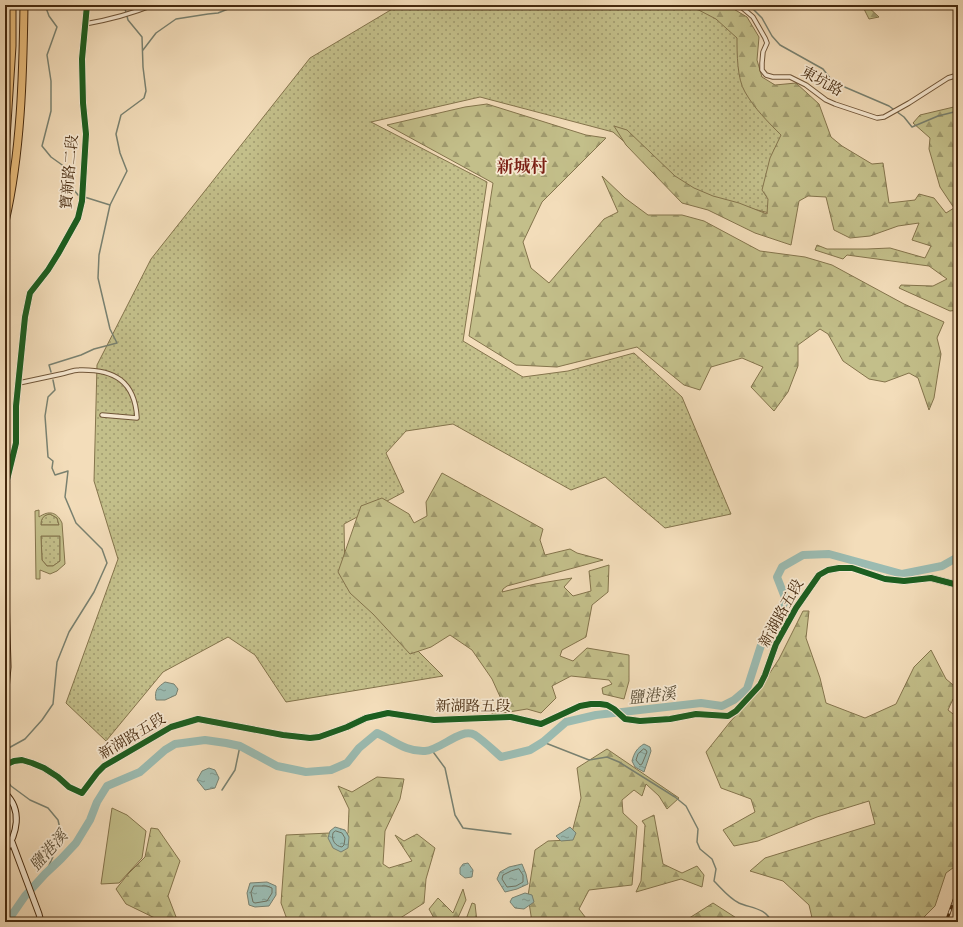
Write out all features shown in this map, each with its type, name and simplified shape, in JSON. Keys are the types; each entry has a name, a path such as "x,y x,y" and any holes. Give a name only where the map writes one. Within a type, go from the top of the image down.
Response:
{"highway":[{"path":"5,154 12,46 12,5"},
{"path":"5,222 17,141 24,53 24,5"}],"street":[{"name":"寶新路二段","path":"5,494 16,443 16,406 25,317 30,293 48,270 58,254 78,218 82,201 86,134 82,86 87,5"},
{"path":"85,24 124,15 153,5"},
{"name":"東坑路","path":"739,5 753,17 767,43 763,52 762,63 762,70 766,75 773,77 790,77 806,85 826,100 877,118 889,115 948,78 958,75"},
{"path":"19,383 78,370 100,372 118,377 126,384 136,404 137,418 102,415"},
{"path":"5,557 5,702"},
{"name":"新湖路五段","path":"5,765 14,761 22,760 32,763 44,768 70,787 82,793 104,766 171,727 198,719 283,735 310,738 319,737 347,727 366,718 388,713 434,720 511,717 541,724 580,706 600,704 614,709 625,719 670,719 696,714 728,716 736,711 760,685 776,644 796,608 819,575 828,570 852,568 886,579 904,581 931,578 958,585"},
{"path":"5,793 10,798 17,814 16,830 12,842 5,852"},
{"path":"12,842 41,922"}],"green space":[{"path":"399,5 704,5 741,27 754,85 788,128 782,216 682,192 613,132 480,97 371,122 487,182 463,341 523,377 568,371 634,353 682,397 731,514 665,528 605,477 571,490 453,424 406,431 386,453 404,492 344,524 345,578 443,676 286,702 255,655 228,637 163,672 106,741 66,703 118,559 94,481 97,365 151,259 310,58"},
{"path":"689,5 727,5 747,17 759,37 757,60 762,77 775,85 796,83 819,104 831,137 842,146 872,164 883,163 889,203 915,200 919,194 934,198 946,213 954,208 940,187 929,149 930,138 913,123 920,115 958,106 958,310 950,311 899,288 901,285 933,286 947,279 929,266 847,255 843,259 815,250 817,245 827,249 890,248 925,258 931,246 912,240 919,223 898,226 870,236 850,238 834,230 826,197 808,196 799,201 791,245 755,233 708,210 682,203 626,145 614,126 627,130 675,176 694,188 767,214 768,199 762,190 770,158 781,135 757,109 742,87 738,66 737,38 716,19"},
{"path":"862,5 866,5 879,17 869,19"},
{"path":"487,104 586,135 606,138 542,202 523,242 531,268 549,283 604,219 618,212 602,176 625,198 648,215 682,215 704,221 760,251 805,257 832,265 904,304 944,322 937,338 941,354 934,398 929,410 918,378 909,373 885,382 869,379 843,361 828,334 820,329 798,345 798,366 788,392 774,411 751,387 763,367 742,358 711,367 700,390 684,385 637,347 557,367 516,365 469,336 493,183 387,125 465,107"},
{"path":"442,473 543,529 540,540 545,555 570,549 577,553 603,560 507,586 502,592 535,584 572,578 564,587 573,596 591,591 589,571 609,565 608,592 592,605 586,637 562,650 560,656 573,661 587,648 629,655 629,681 624,699 603,694 602,688 612,684 609,680 571,676 552,686 556,698 541,713 527,709 491,715 502,701 492,679 472,650 450,635 431,647 410,654 373,614 350,593 338,572 361,506 382,498 409,514 414,523 427,516 426,502"},
{"path":"39,510 39,517 46,513 55,514 62,523 65,564 57,571 50,574 40,570 40,579 36,579 35,511","holes":["50,514 57,518 59,525 41,525 43,517","41,536 60,536 60,561 53,566 47,566 42,560"]},
{"path":"50,514 57,518 59,525 41,525 41,520 43,517"},
{"path":"41,536 60,536 60,561 53,566 47,566 42,560"},
{"path":"803,611 809,611 806,638 820,678 826,703 865,718 896,704 914,667 931,650 946,679 958,689 958,701 953,699 948,710 958,718 958,866 957,865 946,873 935,906 917,922 813,922 809,905 783,881 750,871 765,858 875,824 869,801 817,817 758,841 734,846 723,830 755,812 751,799 721,788 706,752 758,691 779,659"},
{"path":"607,749 679,798 667,809 659,796 646,784 642,796 634,790 622,800 623,813 637,826 632,885 589,890 579,909 589,922 532,922 528,896 535,850 548,841 570,840 581,798 577,768"},
{"path":"377,777 404,779 400,799 385,831 383,864 389,868 412,861 395,835 404,841 417,834 435,848 426,879 424,903 394,922 288,922 281,903 286,835 330,833 339,841 348,833 349,809 338,786 352,792"},
{"path":"112,808 127,815 146,831 142,858 119,883 101,884"},
{"path":"654,815 663,864 682,873 697,866 704,875 702,887 681,879 636,892 641,881 645,825 642,821"},
{"path":"151,828 158,829 180,861 168,896 178,922 163,922 126,904 116,889 145,857"},
{"path":"463,889 466,900 456,922 436,922 429,909 438,898 453,913"},
{"path":"472,903 475,904 477,922 465,922"},
{"path":"713,903 742,922 683,922"}],"water":[{"path":"165,682 174,684 178,689 176,695 165,700 156,700 157,689"},
{"path":"644,744 650,747 651,751 644,772 635,767 632,761 636,751"},
{"path":"209,768 215,770 219,778 215,788 205,790 197,780 202,771"},
{"path":"335,827 345,830 349,837 348,848 341,852 333,848 328,838 330,831"},
{"path":"570,827 576,833 573,840 561,841 556,836"},
{"path":"468,863 473,870 472,877 465,878 460,874 460,868 463,864"},
{"path":"522,864 528,884 505,892 497,879 500,872 509,867"},
{"path":"267,882 276,886 276,895 269,906 255,907 249,905 247,893 250,883"},
{"path":"525,893 532,895 534,902 524,909 515,908 510,902 512,898"}],"waterway":[{"path":"45,5 49,16 57,27 47,55 51,81 51,111 42,146 51,157 72,172 70,185 78,195 110,205"},
{"path":"51,372 49,365 81,355 94,349 117,343 110,329 98,278 99,255 110,205 127,171 120,153 116,134 121,115 144,98 146,91 143,67 142,37 128,20 124,5"},
{"path":"143,50 156,33 176,19 218,13 228,9 265,5"},
{"path":"749,5 762,18 772,36 780,45 823,69 833,82 889,106 904,117 912,127 938,116 958,111"},
{"path":"5,750 25,739 42,720 53,704 57,662 69,632 94,592 107,563 102,549 76,523 65,497 68,471 55,475 52,468 53,461 48,457 45,416 48,397 55,390 53,380"},
{"name":"鹽港溪","path":"7,922 25,896 76,843 90,820 97,802 107,786 140,772 165,750 175,744 205,740 226,743 240,746 277,766 306,772 331,770 347,763 359,748 377,733 406,748 418,751 431,750 457,736 469,733 478,737 501,757 530,750 543,742 566,722 596,715 701,703 722,706 734,700 747,689 763,639 786,600 777,577 782,567 803,555 829,554 902,574 942,566 958,557"},
{"path":"543,742 589,760 607,757 619,762 675,797 686,806 698,829 697,842 700,849 712,859 716,869 714,881 732,899 762,911 769,917 771,922"},
{"path":"222,790 235,770 240,746"},
{"path":"431,749 445,768 455,815 463,828 511,834"},
{"path":"5,778 11,786 30,800 48,808 58,820 61,833 56,850 45,874"}],"railway":[{"path":"946,922 958,889"}],"cycle path":[{"path":"5,494 16,443 16,406 25,317 30,293 48,270 58,254 78,218 82,201 86,134 83,103 82,59 87,5"},
{"path":"5,765 14,761 22,760 32,763 44,768 58,777 69,787 82,793 104,766 171,727 198,719 283,735 310,738 319,737 347,727 366,718 388,713 434,720 511,717 541,724 580,706 600,704 607,705 614,709 625,719 640,721 670,719 696,714 728,716 736,711 760,685 776,644 796,608 819,575 828,570 852,568 885,579 904,581 931,578 958,585"}],"district":[{"name":"新城村","path":"522,166"}]}
